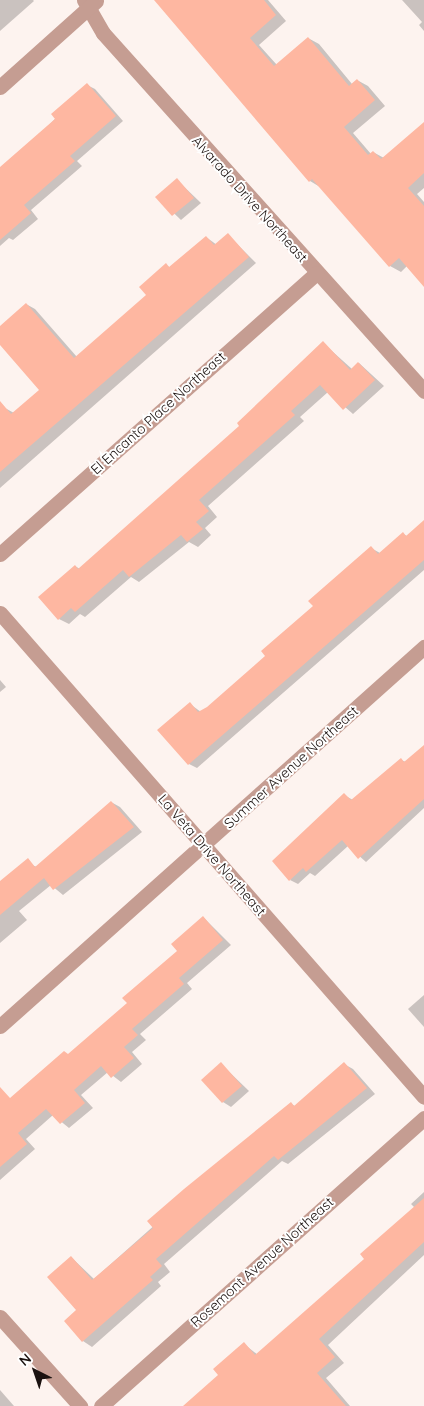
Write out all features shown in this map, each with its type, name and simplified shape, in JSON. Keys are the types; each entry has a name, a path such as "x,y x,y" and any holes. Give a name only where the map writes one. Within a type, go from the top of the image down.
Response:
{"street":[{"path":"0,87 90,2"},
{"name":"Alvarado Drive Northeast","path":"90,2 103,33 316,273 424,391"},
{"name":"El Encanto Place Northeast","path":"0,554 316,273"},
{"name":"La Veta Drive Northeast","path":"0,613 424,1097"},
{"name":"Summer Avenue Northeast","path":"0,1026 424,648"},
{"name":"Rosemont Avenue Northeast","path":"101,1406 424,1118"},
{"path":"0,1317 80,1406"}],"building":[{"path":"154,0 264,0 276,15 250,38 274,66 308,37 349,86 357,79 375,100 344,127 368,155 373,151 381,159 424,122 424,173 408,188 424,206 424,287 399,258 389,267 312,179 309,182"},
{"path":"87,83 116,116 70,156 75,161 24,205 31,213 0,240 0,167 55,119 51,114"},
{"path":"177,178 194,198 172,216 155,197"},
{"path":"228,233 249,257 0,472 0,401 11,414 39,390 0,345 0,326 26,303 74,358 146,295 139,287 166,263 169,267 206,236 214,245"},
{"path":"323,341 350,370 358,362 375,380 343,410 320,385 291,411 295,415 199,500 209,511 196,522 203,529 187,542 181,535 129,577 123,570 75,612 71,608 58,620 38,597 75,565 78,569 239,426 237,423"},
{"path":"424,520 424,560 188,765 157,730 190,702 198,712 207,707 265,656 261,651 313,606 308,601 371,546 378,554 403,532 406,536"},
{"path":"424,745 424,799 358,859 342,840 306,872 303,868 289,881 272,861 344,793 351,800 401,758 404,762"},
{"path":"111,801 134,827 53,890 44,878 0,915 0,881 28,858 35,867"},
{"path":"203,916 223,940 179,978 184,984 132,1029 138,1035 124,1047 134,1058 111,1078 101,1066 74,1090 85,1103 60,1124 46,1109 18,1133 27,1144 0,1167 0,1087 10,1098 64,1051 68,1054 127,1003 122,998 177,951 171,944"},
{"path":"221,1062 242,1086 222,1103 201,1080"},
{"path":"344,1062 367,1088 278,1160 274,1156 156,1259 162,1266 150,1277 153,1280 82,1342 64,1321 76,1310 47,1277 71,1256 92,1280 153,1228 147,1221 291,1102 294,1106"},
{"path":"424,1198 424,1242 319,1339 335,1357 317,1373 346,1406 183,1406 218,1375 213,1369 244,1342 255,1355 364,1259 360,1254"}]}
